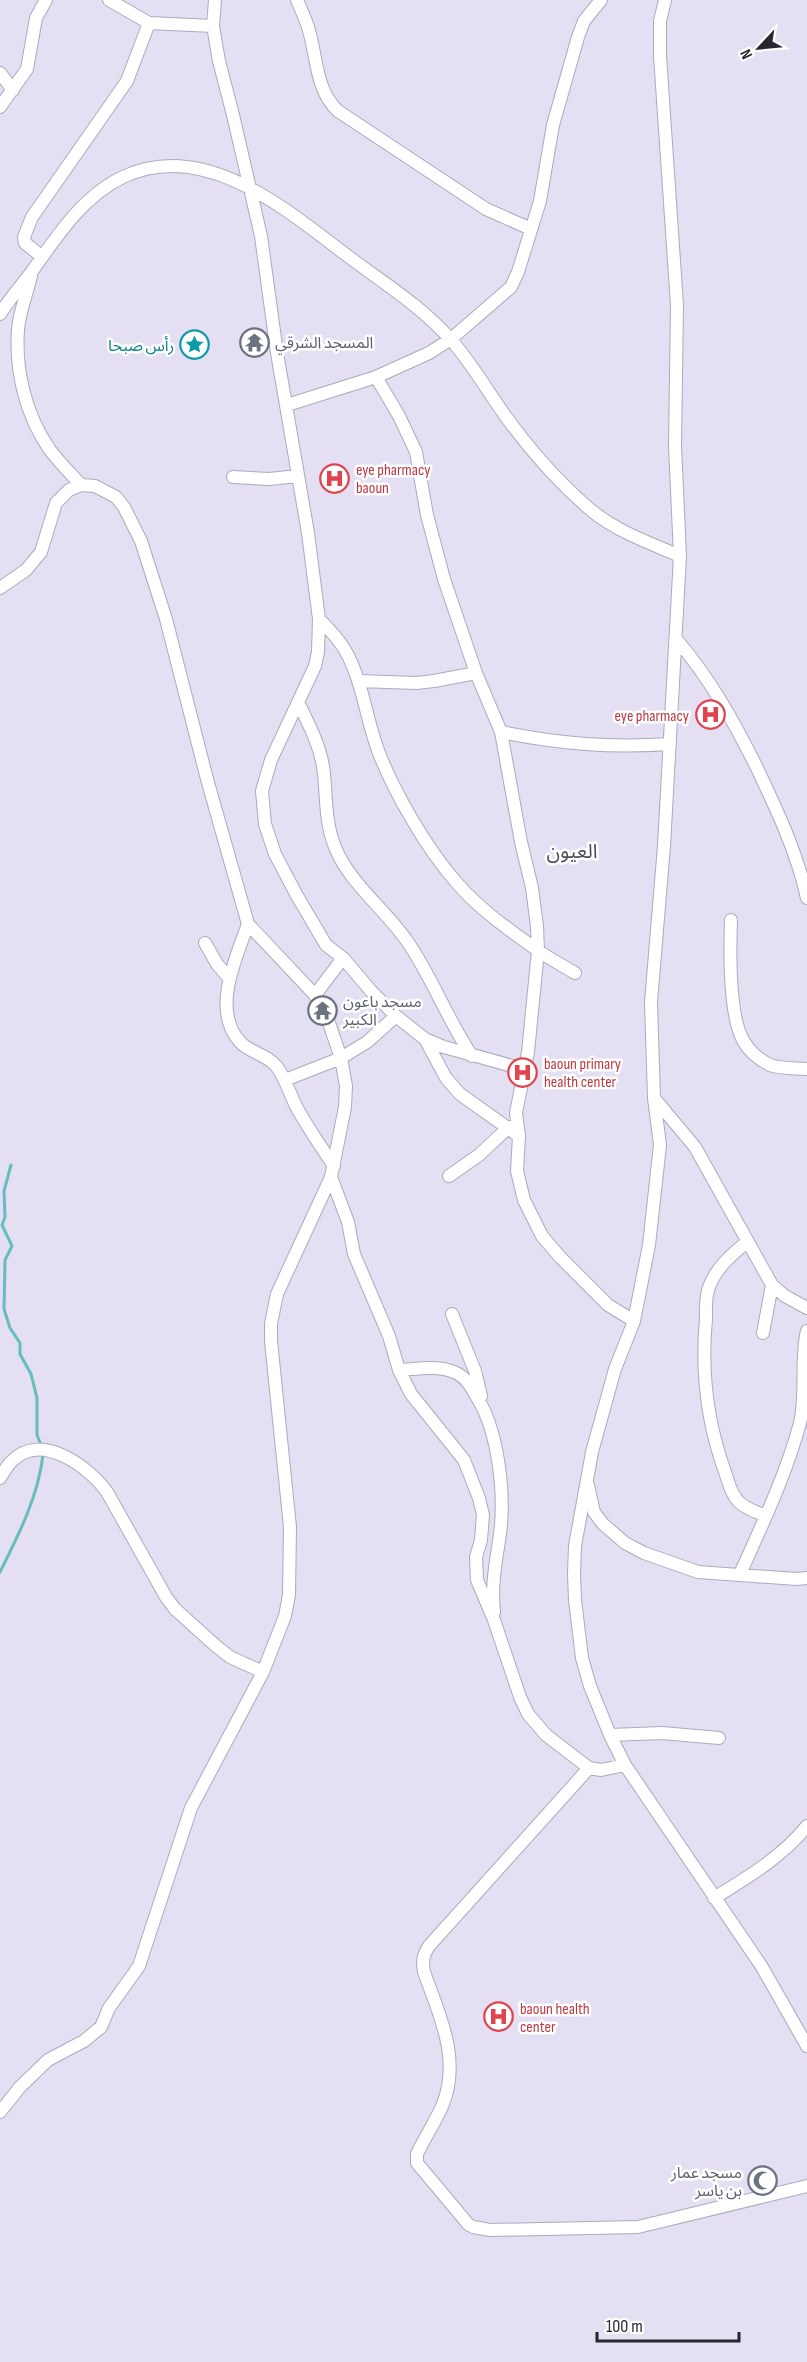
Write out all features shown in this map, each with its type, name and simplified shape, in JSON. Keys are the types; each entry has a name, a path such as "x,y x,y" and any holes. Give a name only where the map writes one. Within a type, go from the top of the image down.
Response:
{"street":[{"path":"0,107 27,69 36,18 46,0"},
{"path":"109,0 149,23 213,26"},
{"path":"214,0 213,26 219,61 261,236 319,619 318,652 315,666 266,776 262,803 265,824 280,864 326,945 343,958 396,1016 425,1039 472,1056 523,1069"},
{"path":"297,0 308,26 321,82 329,103 486,209 531,229"},
{"path":"287,405 376,377 408,364 451,339 511,287 518,272 540,201 553,125 576,42 584,21 601,0"},
{"path":"664,0 660,32 661,84 676,286 675,446 680,556 670,744 651,1002 654,1098 660,1146 649,1245 634,1321 615,1369 587,1478 575,1546 574,1600 582,1658 590,1686 625,1765 762,1967 807,2046"},
{"path":"41,256 25,243 24,237 32,217 127,81 149,23"},
{"path":"0,73 13,90"},
{"path":"0,314 41,256 73,217 109,185 132,173 161,167 191,168 214,173 250,187 282,207 410,301 451,339 517,431 566,487 610,524 680,556"},
{"path":"33,269 18,330 22,382 27,405 51,452 81,485"},
{"path":"376,377 399,416 416,452 435,547 458,624 501,732 521,842 532,888 538,951 528,1052 516,1113 519,1136 517,1171 524,1200 542,1236 608,1305 634,1321"},
{"path":"233,477 269,479 298,476"},
{"path":"0,588 33,563 41,552 56,503 69,490 81,485 95,486 116,496 141,541 174,647 207,779 248,924 315,994 329,1023 341,1058 346,1086 345,1107 332,1172 277,1294 271,1324 290,1527 288,1595 285,1616 263,1672 191,1808 139,1966 109,2008 101,2027 84,2041 48,2060 20,2087 0,2112"},
{"path":"319,619 339,640 358,681 371,730 388,773 436,855 456,882 472,898 538,951 575,973"},
{"path":"676,639 708,679 743,740 795,855 807,898"},
{"path":"358,681 434,681 476,673"},
{"path":"298,702 319,750 323,766 330,833 342,862 408,942 442,1001 458,1035 472,1056"},
{"path":"501,732 583,746 670,744"},
{"path":"731,920 733,990 738,1028 742,1039 750,1049 770,1065 807,1069"},
{"path":"248,924 229,978 227,1013 238,1040 271,1060 285,1080 332,1172 348,1222 354,1254 389,1336 399,1370 411,1394 465,1460 483,1515 481,1540 476,1557 477,1580 494,1620 520,1697 528,1714 546,1735 589,1768 601,1770 625,1765"},
{"path":"205,943 217,964 229,978"},
{"path":"315,994 343,958"},
{"path":"285,1080 341,1058 367,1042 396,1016"},
{"path":"425,1039 446,1078 460,1094 519,1136"},
{"path":"654,1098 695,1147 772,1286 807,1308"},
{"path":"449,1176 479,1155 509,1128"},
{"path":"747,1242 719,1268 706,1297 703,1340 706,1385 710,1422 717,1450 734,1496 744,1506 766,1516"},
{"path":"763,1333 772,1286"},
{"path":"453,1314 475,1371 494,1444 502,1500 492,1589 494,1620"},
{"path":"740,1574 766,1516 800,1422 804,1397 807,1331"},
{"path":"399,1370 441,1369 454,1372 468,1383 484,1409"},
{"path":"0,1478 12,1461 27,1452 39,1450 51,1450 61,1454 92,1474 107,1492 175,1609 230,1657 263,1672"},
{"path":"587,1478 594,1512 610,1532 644,1553 691,1570 708,1573 807,1578"},
{"path":"610,1735 662,1733 719,1738"},
{"path":"589,1768 424,1954 422,1961 424,1972 450,2050 449,2076 442,2105 417,2154 417,2163 468,2224 473,2228 490,2230 638,2227 807,2186"},
{"path":"714,1898 768,1864 807,1826"}],"waterway":[{"path":"11,1165 4,1191 5,1217 2,1225 12,1246 5,1260 4,1309 10,1328 20,1343 20,1354 31,1374 37,1398 37,1435 41,1445"},
{"path":"0,1572 32,1500 43,1455"}],"place":[{"name":"المسجد الشرقي","path":"254,342"},
{"name":"رأس صبحا","path":"195,345"},
{"name":"eye pharmacy baoun","path":"335,478"},
{"name":"eye pharmacy","path":"710,715"},
{"name":"مسجد باعون الكبير","path":"322,1010"},
{"name":"baoun primary health center","path":"523,1072"},
{"name":"baoun health center","path":"499,2017"},
{"name":"مسجد عمار بن ياسر","path":"763,2181"}],"district":[{"name":"العيون","path":"572,851"}]}
